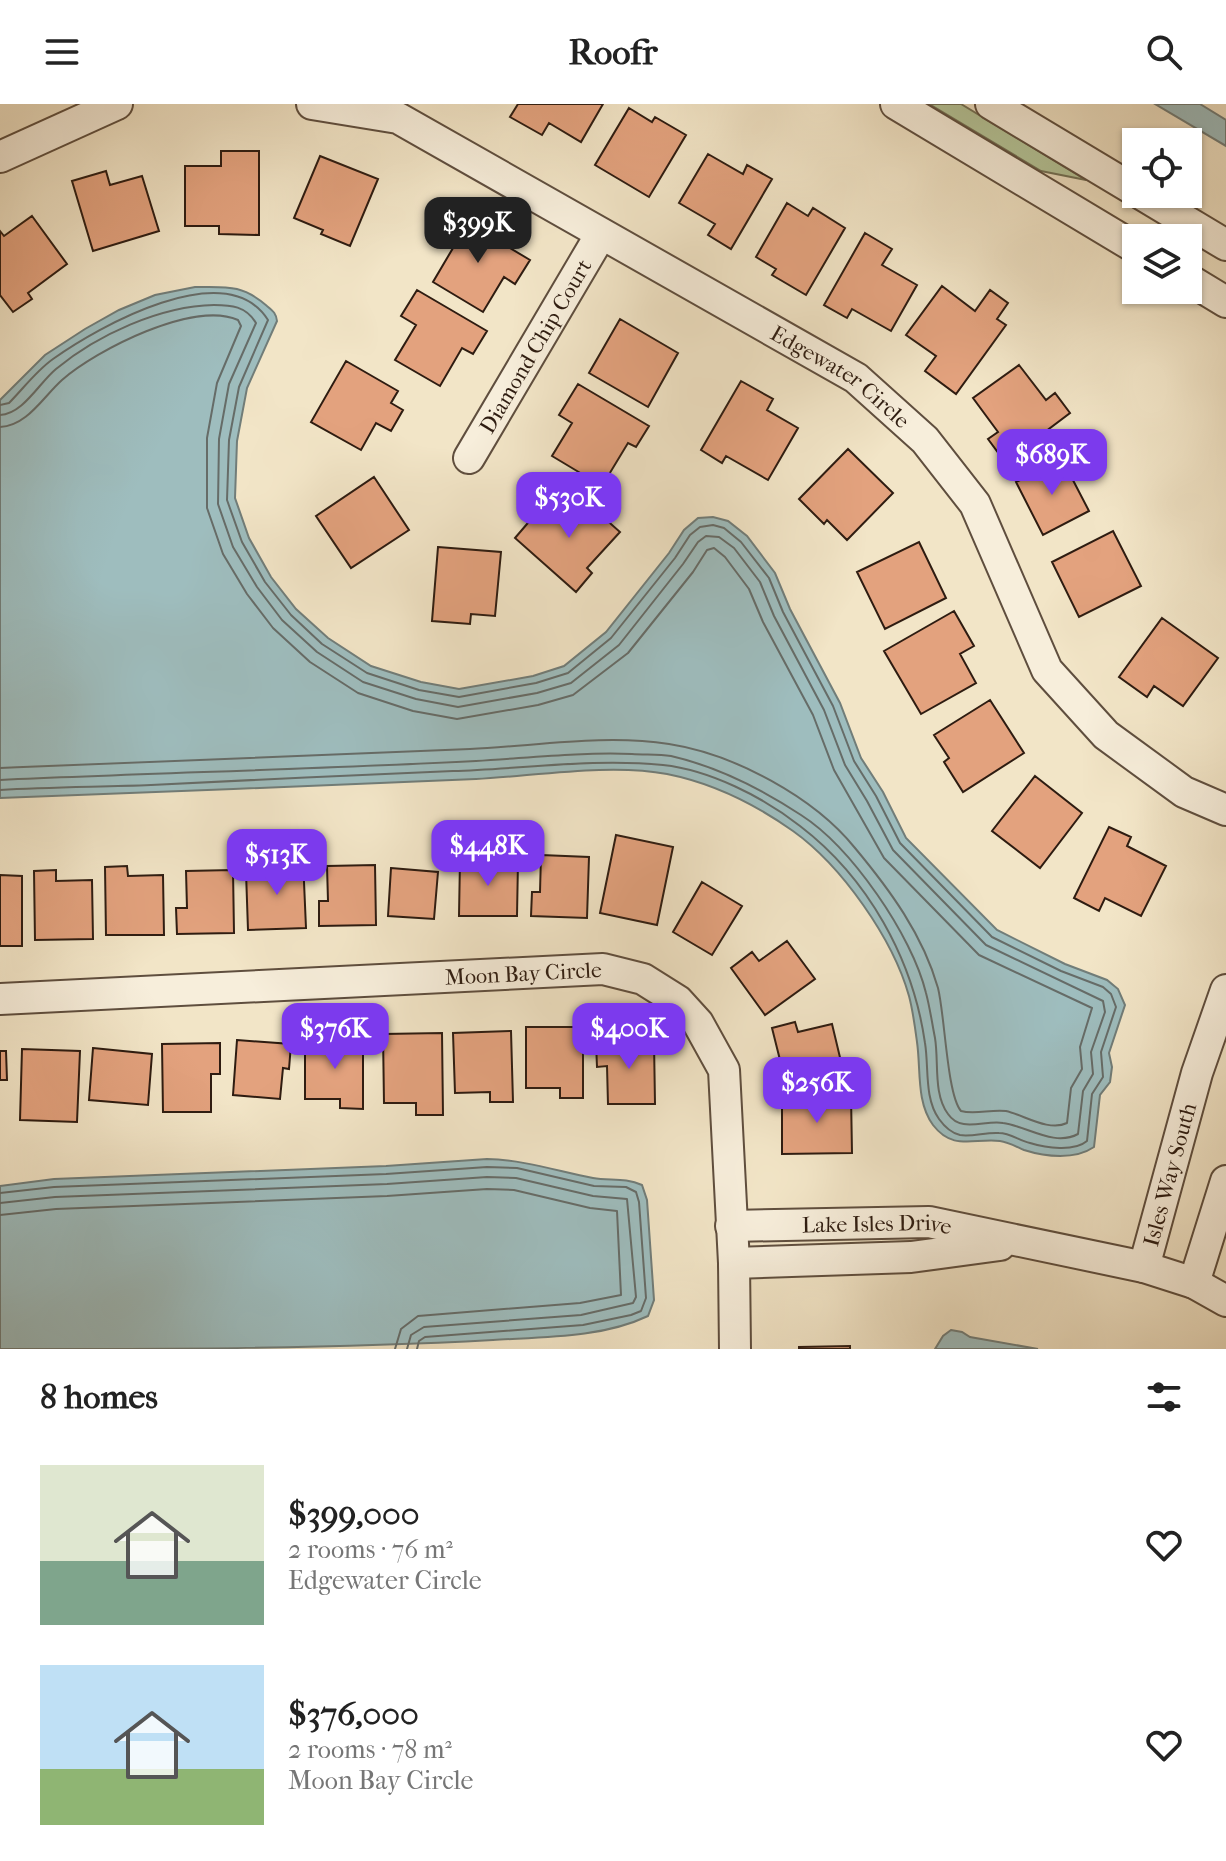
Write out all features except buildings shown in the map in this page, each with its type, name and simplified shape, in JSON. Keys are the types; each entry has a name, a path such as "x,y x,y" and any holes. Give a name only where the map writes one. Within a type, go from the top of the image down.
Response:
{"street":[{"path":"0,157 117,104"},
{"name":"Edgewater Circle","path":"312,104 398,118 856,378 925,440 975,504 1047,670 1106,735 1184,792 1226,810"},
{"path":"896,104 1122,240"},
{"path":"991,104 1122,182"},
{"path":"1165,208 1226,245"},
{"name":"Diamond Chip Court","path":"469,458 601,234"},
{"path":"1202,287 1226,302"},
{"name":"Moon Bay Circle","path":"0,999 603,969 643,979 678,1001 698,1023 724,1070 735,1349"},
{"name":"Isles Way South","path":"1144,1267 1197,1073 1226,990"},
{"path":"1194,1283 1226,1181"},
{"name":"Lake Isles Drive","path":"731,1226 929,1222 1144,1267 1194,1283 1226,1301"},
{"name":"Lake Isles Drive","path":"734,1263 911,1257 1021,1243"}],"green space":[{"path":"929,104 961,104 1086,180 1041,171"}],"water":[{"path":"1155,104 1200,104 1226,120 1226,146 1202,132 1202,128 1196,128"},
{"path":"195,287 241,290 258,299 275,314 277,321 247,388 237,441 235,498 249,538 271,577 296,609 328,638 371,666 421,682 459,689 533,676 564,666 606,632 684,530 698,518 713,517 728,521 747,536 775,573 790,609 840,703 861,758 883,792 906,838 997,930 1065,964 1107,980 1118,989 1125,1005 1109,1053 1112,1067 1110,1082 1100,1095 1094,1147 1069,1156 1051,1156 1000,1141 956,1141 941,1133 933,1125 924,1106 909,996 891,951 863,905 830,864 793,831 748,803 700,783 645,771 597,770 476,779 0,798 0,400 45,355 85,329 155,295"},
{"path":"487,1159 642,1185 647,1200 654,1300 648,1316 611,1329 532,1338 308,1347 0,1349 0,1186 54,1179"},
{"path":"951,1330 970,1337 1038,1349 935,1349"}]}
